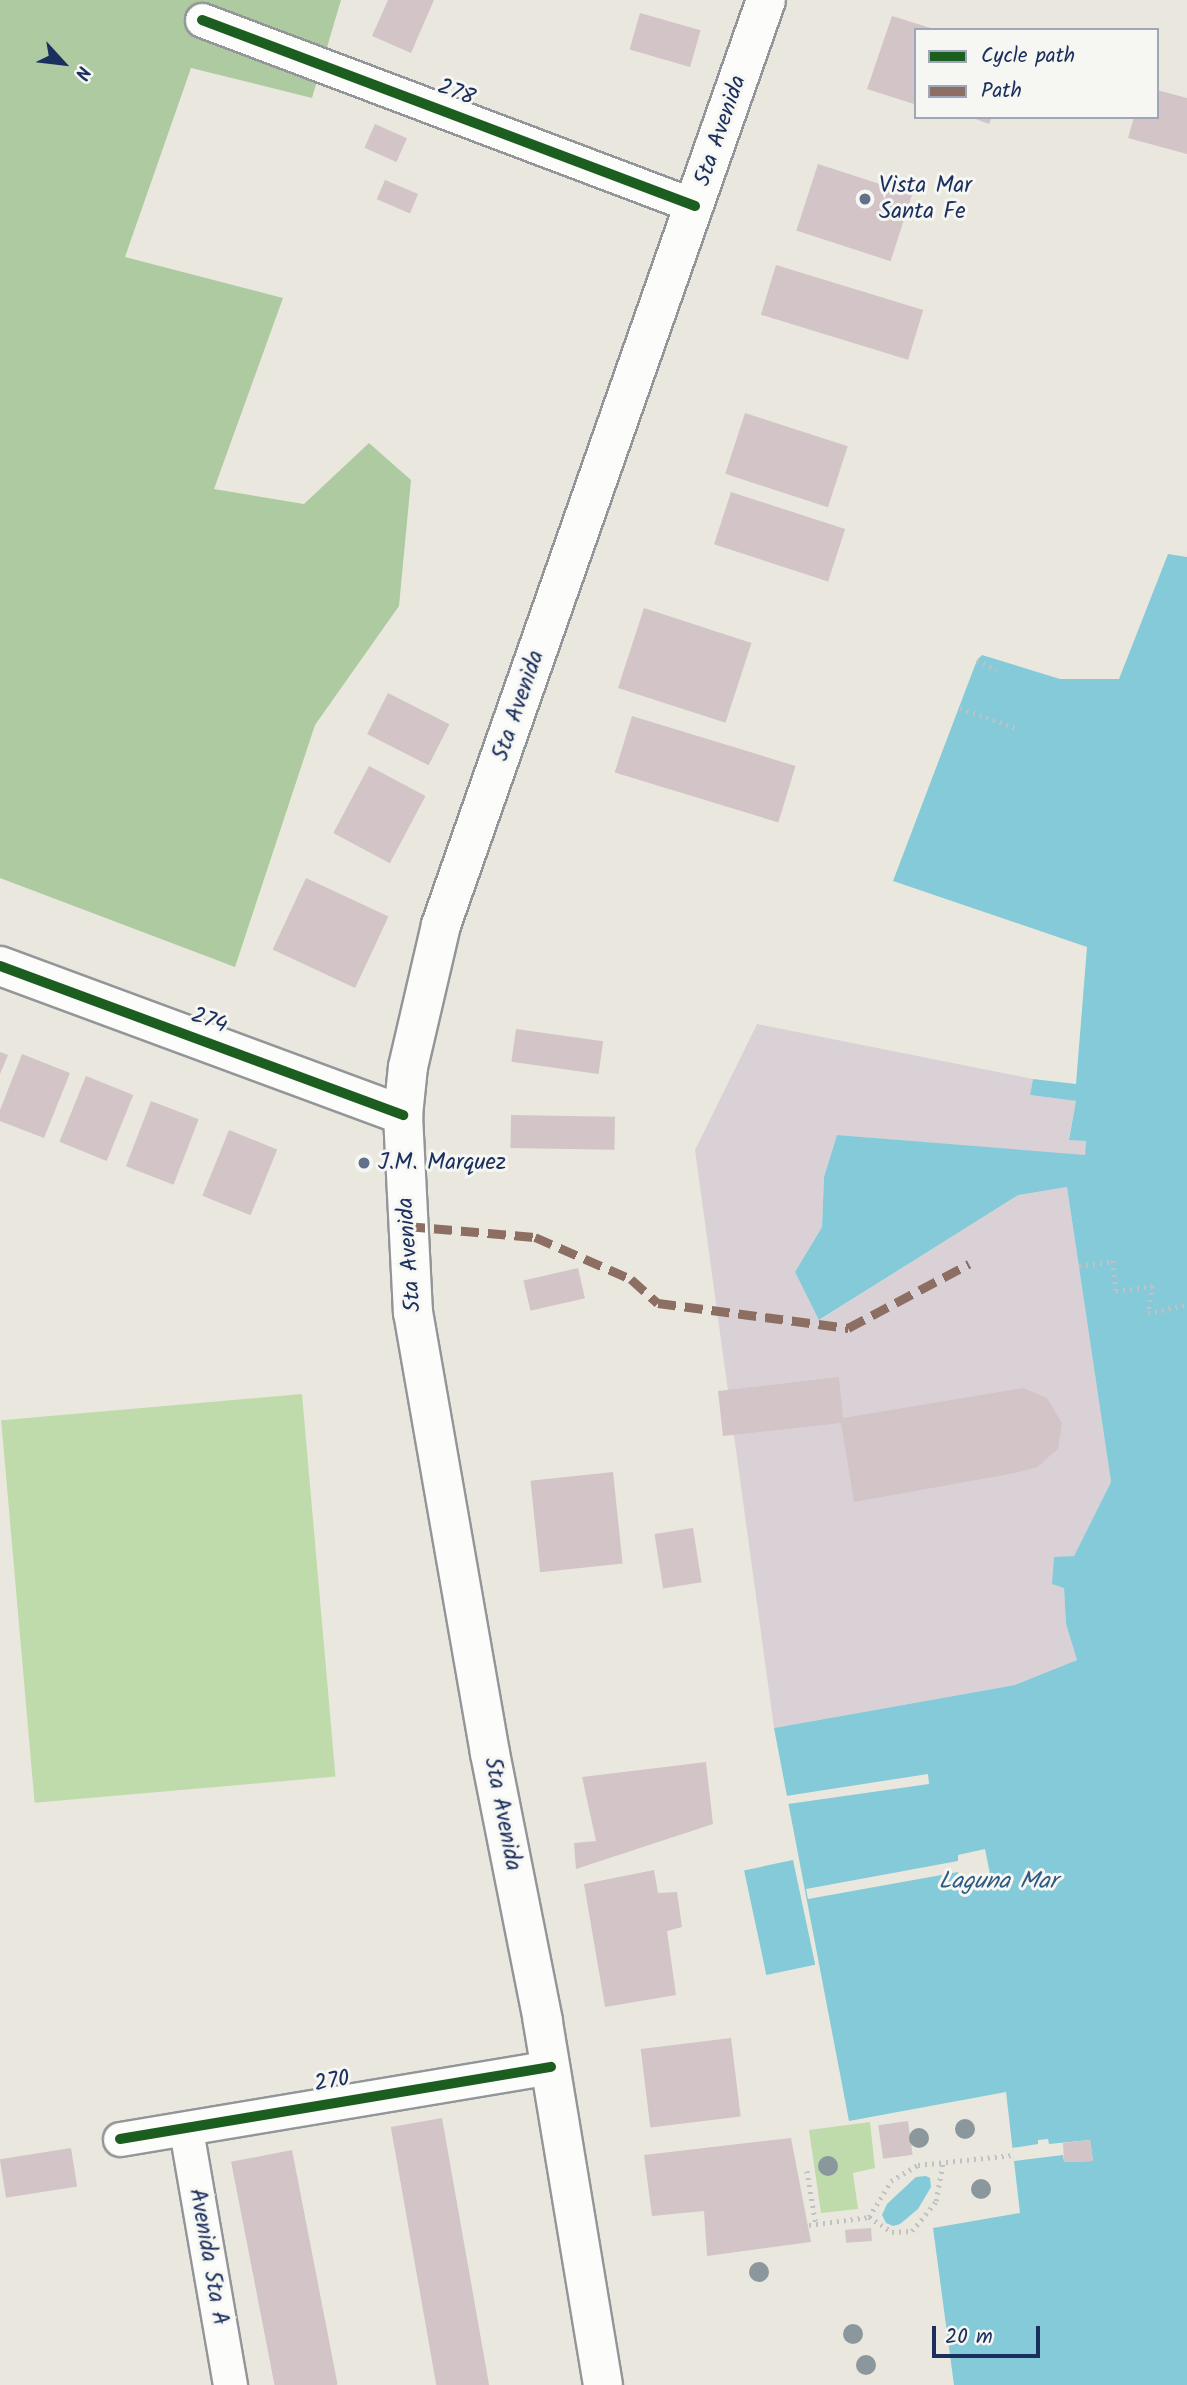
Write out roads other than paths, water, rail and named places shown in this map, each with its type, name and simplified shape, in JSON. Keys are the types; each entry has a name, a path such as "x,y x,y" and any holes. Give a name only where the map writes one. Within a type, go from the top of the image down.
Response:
{"main road":[{"name":"5ta Avenida","path":"603,2385 551,2067 490,1753 413,1313 403,1115 408,1067 442,925 766,0"},
{"name":"274","path":"0,966 403,1115"}],"street":[{"name":"278","path":"202,20 695,206"},
{"name":"270","path":"120,2139 551,2067"},
{"name":"Avenida 5ta A","path":"186,2130 230,2385"}],"water":[{"name":"Laguna Mar","path":"1168,554 1187,557 1187,2385 954,2385 933,2228 1020,2213 1006,2092 849,2121 774,1728 1015,1685 1077,1660 1066,1624 1064,1588 1052,1584 1054,1557 1074,1556 1111,1482 1067,1187 1018,1195 819,1320 795,1272 822,1227 824,1177 837,1135 1085,1155 1086,1141 1069,1140 1076,1101 1030,1095 1033,1079 1076,1084 1087,947 893,881 977,660 982,655 1060,679 1119,679"},
{"path":"793,1860 815,1965 766,1975 744,1870"},
{"path":"916,2177 930,2178 931,2187 918,2209 900,2224 893,2226 886,2223 882,2215 887,2204"}],"place":[{"name":"Vista Mar Santa Fe","path":"865,199"},
{"name":"J.M. Marquez","path":"364,1163"}]}
